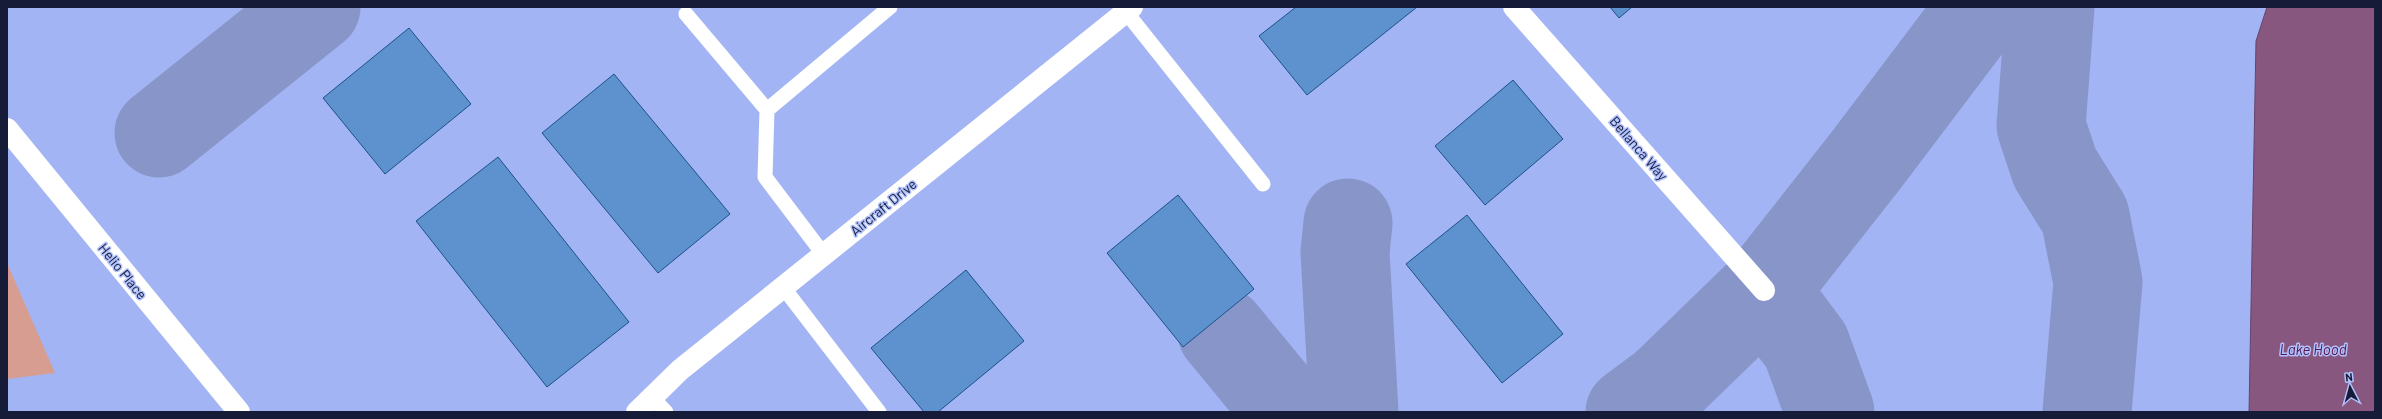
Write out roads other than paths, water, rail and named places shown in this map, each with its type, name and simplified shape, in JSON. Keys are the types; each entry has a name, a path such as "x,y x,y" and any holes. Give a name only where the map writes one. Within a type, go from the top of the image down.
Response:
{"street":[{"name":"Bellanca Way","path":"1514,7 1764,290"},
{"name":"Aircraft Drive","path":"652,407 680,370 1129,10"},
{"name":"Helio Place","path":"7,129 240,412"}],"lane":[{"path":"767,110 890,7"},
{"path":"1129,10 1263,184"},
{"path":"686,14 767,110 764,177 824,255"},
{"path":"783,287 879,412"}],"water":[{"name":"Lake Hood","path":"2267,7 2375,7 2375,412 2249,412 2256,41"}]}
